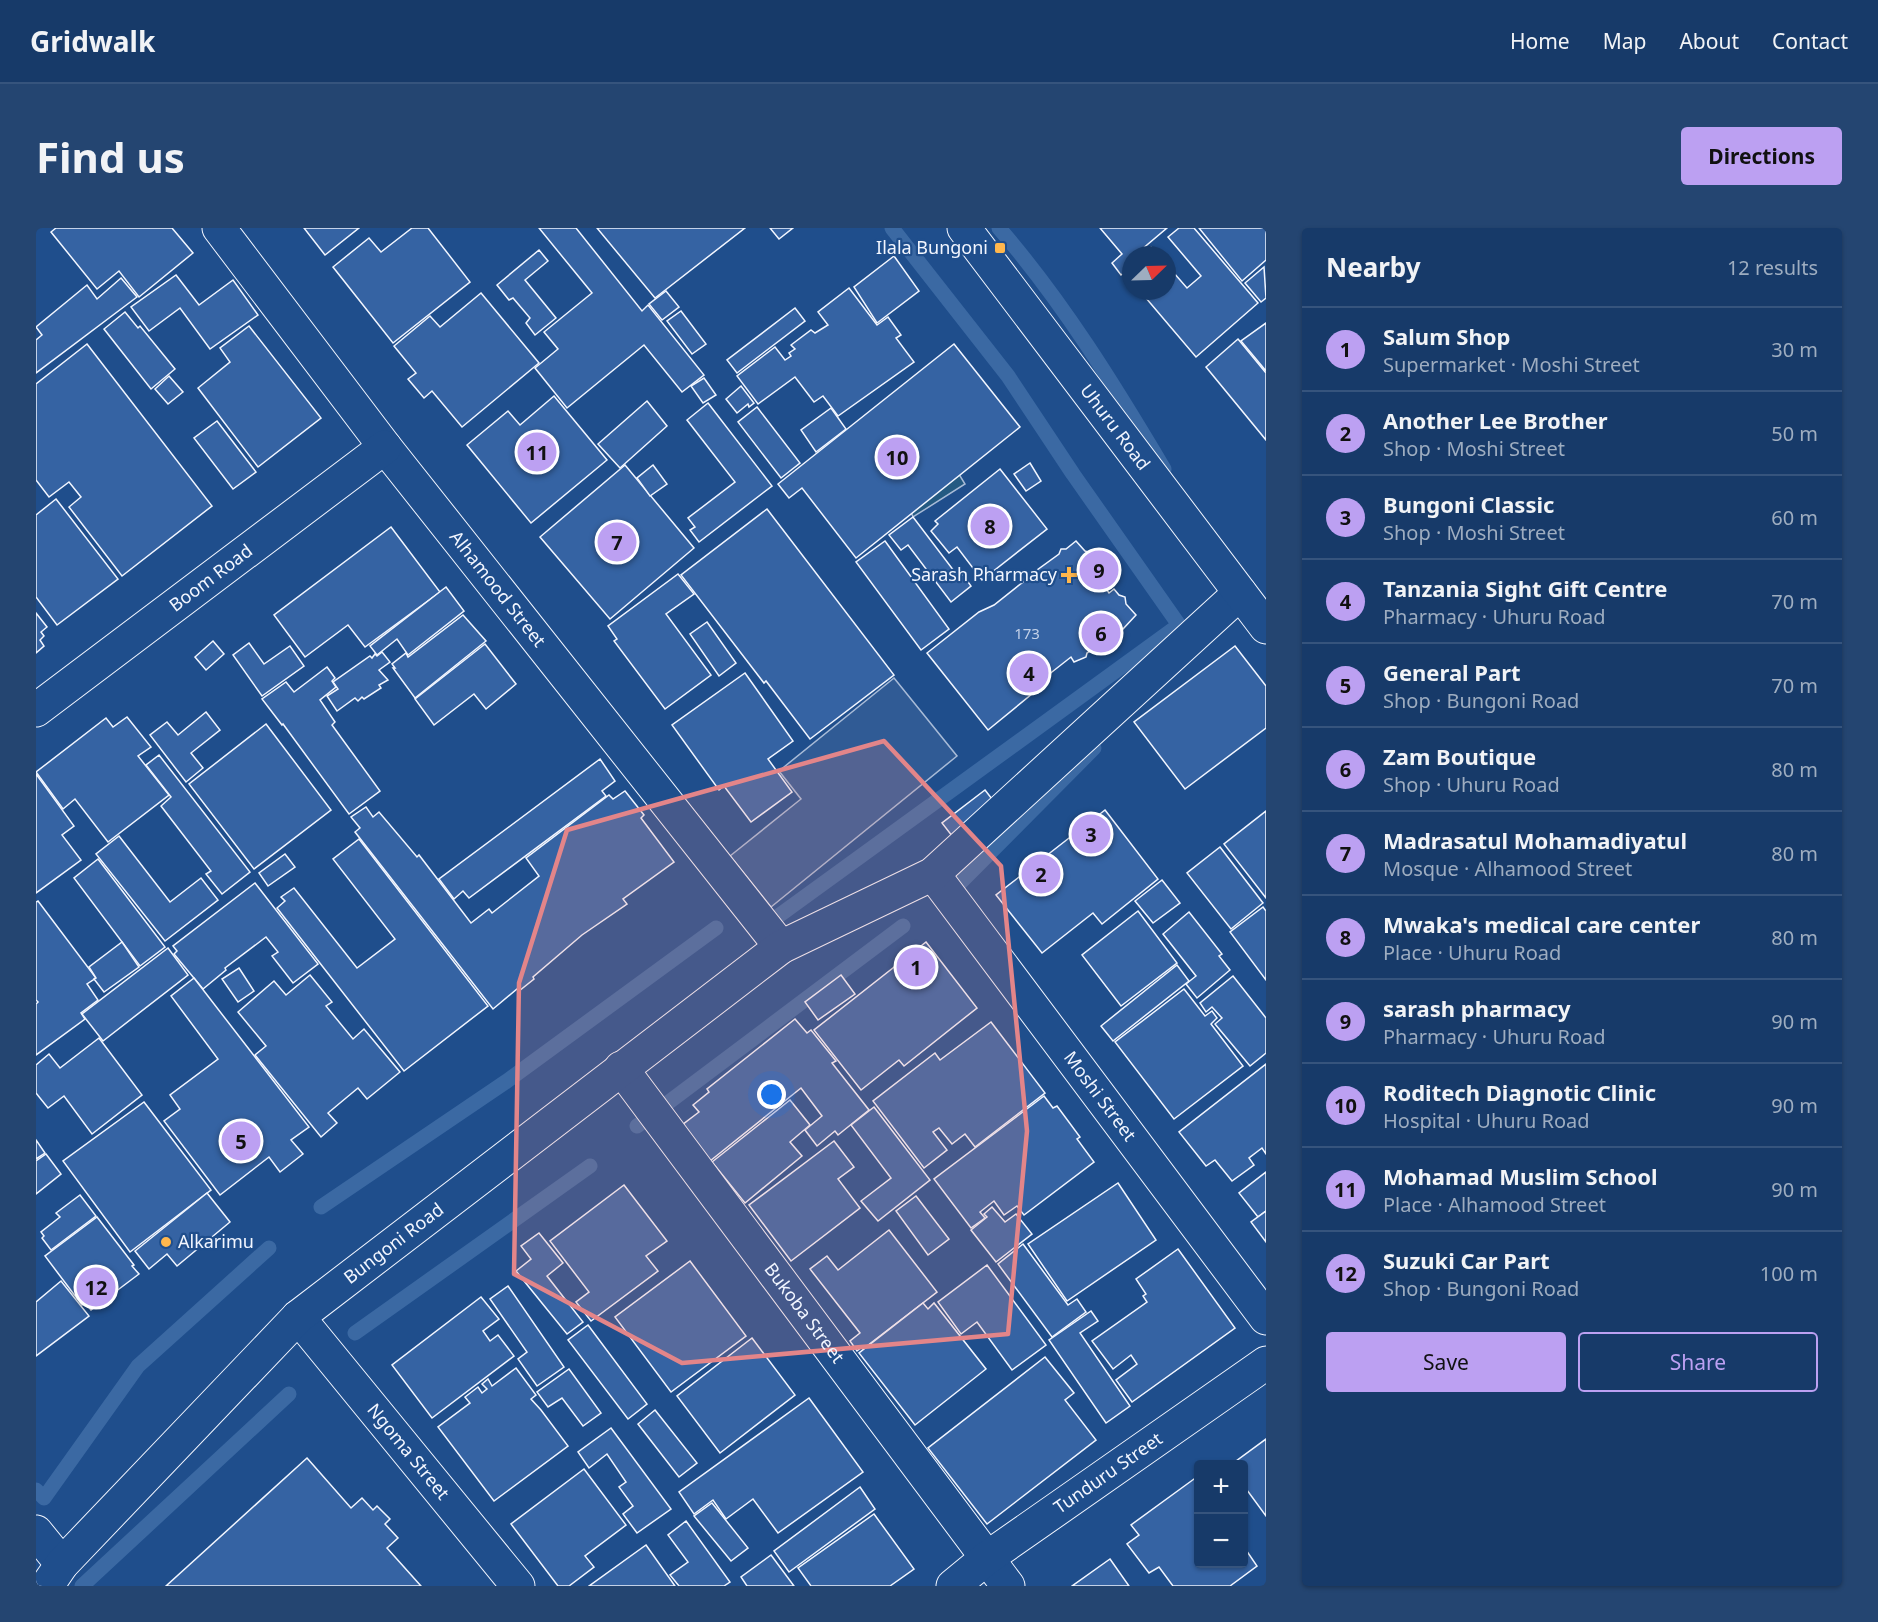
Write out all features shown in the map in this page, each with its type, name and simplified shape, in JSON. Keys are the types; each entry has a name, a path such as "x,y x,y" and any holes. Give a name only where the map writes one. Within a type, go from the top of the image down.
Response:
{"street":[{"name":"Alhamood Street","path":"219,228 385,447 781,947"},
{"name":"Uhuru Road","path":"964,228 1266,627"},
{"name":"Boom Road","path":"36,710 385,447"},
{"name":"Bungoni Road","path":"55,1575 298,1317 781,947 933,874 1240,593"},
{"name":"Moshi Street","path":"933,874 1266,1318"},
{"name":"Bukoba Street","path":"621,1068 1008,1586"},
{"name":"Ngoma Street","path":"298,1317 518,1586"},
{"name":"Tunduru Street","path":"953,1586 987,1558 1266,1363"},
{"path":"36,1532 55,1575"}],"highlighted area":[{"path":"884,741 1001,866 1027,1131 1008,1334 682,1363 514,1274 519,983 567,830"}],"shaded area":[{"path":"946,453 965,484 913,517 897,477"},
{"path":"894,678 957,756 771,907 730,856 801,799 779,771"}],"building":[{"path":"56,228 172,228 193,253 139,297 119,271 97,289 51,232"},
{"path":"304,228 359,228 325,255"},
{"path":"412,228 428,228 470,282 393,343 333,267 369,238 381,252"},
{"path":"539,228 576,228 642,311 648,305 704,375 682,392 644,345 567,408 535,368 558,349 544,332 592,293"},
{"path":"597,228 745,228 655,298"},
{"path":"770,228 793,228 779,239"},
{"path":"1100,228 1167,228 1146,246 1122,246 1122,254"},
{"path":"1179,228 1194,228 1258,303 1196,357 1148,300 1176,300 1176,275 1187,288 1201,276 1168,237"},
{"path":"1199,228 1266,228 1266,260 1242,281"},
{"path":"539,250 548,261 525,280 556,318 535,335 526,323 530,318 513,298 509,300 497,285"},
{"path":"1122,254 1122,274 1121,275 1112,263"},
{"path":"894,256 919,291 877,323 854,287"},
{"path":"1264,267 1266,298 1261,302 1245,283"},
{"path":"176,275 199,305 233,280 258,315 210,349 180,308 149,331 131,307"},
{"path":"121,278 137,297 36,373 36,340 42,335 36,327 87,285 97,299"},
{"path":"849,288 877,325 888,317 901,335 896,338 914,362 838,416 823,396 814,402 795,377 758,404 737,376 775,347 785,360 791,356 789,353 795,349 791,345 811,330 815,333 828,325 818,312"},
{"path":"666,291 679,307 662,320 649,304"},
{"path":"481,293 539,363 462,427 432,391 424,398 408,379 416,373 394,346 430,316 440,327"},
{"path":"795,308 805,321 737,373 727,360"},
{"path":"681,311 706,344 692,354 667,321"},
{"path":"125,312 138,328 140,326 175,369 151,389 104,329"},
{"path":"1266,323 1266,371 1241,341"},
{"path":"249,326 321,418 258,467 198,388 230,362 220,348"},
{"path":"1238,339 1266,373 1266,440 1206,367"},
{"path":"87,344 212,506 122,576 69,507 81,497 69,482 49,497 36,480 36,384"},
{"path":"954,344 1020,427 856,558 802,488 789,498 778,484"},
{"path":"169,376 183,392 168,404 155,389"},
{"path":"704,378 716,395 703,403 691,386"},
{"path":"741,386 754,403 749,407 748,404 737,413 726,399"},
{"path":"554,396 607,460 531,523 467,445 508,411 520,425"},
{"path":"647,401 667,426 620,468 598,444"},
{"path":"708,403 772,486 699,542 690,530 695,527 688,518 735,482 687,420"},
{"path":"757,407 800,463 781,478 738,422"},
{"path":"831,408 846,429 816,452 801,430"},
{"path":"217,421 256,472 233,489 194,438"},
{"path":"1030,463 1041,481 1026,491 1014,474"},
{"path":"625,465 694,548 610,619 540,537"},
{"path":"653,465 667,484 650,496 637,478"},
{"path":"1000,469 1047,529 982,580 957,547 949,553 931,531 938,524 935,521"},
{"path":"56,499 118,579 57,625 36,597 36,515"},
{"path":"767,509 894,675 810,739 681,575"},
{"path":"913,517 957,575 961,572 971,586 951,602 908,545 901,550 889,535"},
{"path":"391,527 440,592 365,647 348,625 305,657 274,615"},
{"path":"885,541 949,629 921,650 856,562"},
{"path":"1076,541 1085,551 1091,553 1092,559 1099,567 1094,572 1109,593 1114,589 1119,595 1125,597 1126,604 1136,615 1122,630 1111,636 1107,632 1091,642 1095,648 1087,653 1086,657 1074,662 1071,657 1043,679 1047,684 1039,689 1038,693 1032,694 988,730 927,653 979,612 994,605 1023,582 1025,576 1030,575 1059,554 1061,549 1066,549"},
{"path":"678,574 694,594 666,614 711,675 665,709 614,641 617,639 608,626"},
{"path":"446,587 464,611 408,655 397,639 377,655 370,646"},
{"path":"36,613 47,627 41,632 44,636 40,640 44,646 36,653"},
{"path":"463,615 486,641 415,698 392,664 406,653 408,657"},
{"path":"707,622 736,663 719,676 690,634"},
{"path":"213,641 224,654 206,670 195,657"},
{"path":"249,643 264,664 290,646 304,666 262,696 233,655"},
{"path":"485,644 516,684 486,709 474,694 434,725 415,699"},
{"path":"1235,646 1266,686 1266,728 1185,789 1134,722"},
{"path":"382,652 390,662 379,670 388,680 379,685 381,688 364,699 362,697 358,701 355,698 337,711 327,696 338,689 333,682 370,656 372,658 375,654 377,656"},
{"path":"327,667 335,678 332,681 336,687 320,700 335,722 332,725 380,791 349,814 262,699 286,682 294,692"},
{"path":"745,673 793,741 768,759 792,792 751,822 724,786 719,790 672,725"},
{"path":"206,712 220,730 191,753 203,768 186,782 150,735 167,722 178,735"},
{"path":"127,717 151,747 138,756 169,795 108,842 75,799 63,809 36,772 106,718 113,727"},
{"path":"266,724 331,810 254,869 189,784"},
{"path":"159,755 250,872 222,894 206,874 211,871 161,806 171,797 146,765"},
{"path":"600,759 615,781 602,791 606,796 469,898 463,891 454,899 439,879"},
{"path":"36,774 74,826 62,835 81,860 36,893"},
{"path":"985,790 999,808 956,841 942,823"},
{"path":"625,791 644,815 641,818 674,862 623,899 627,904 582,935 533,977 534,979 519,991 517,989 493,1009 355,832 360,828 351,817 366,807 373,817 379,812 417,857 419,855 471,923 489,909 492,913 539,876 526,858 609,795 613,799"},
{"path":"1105,810 1158,879 1102,924 1093,913 1042,953 996,895"},
{"path":"1266,811 1266,898 1224,844"},
{"path":"119,836 170,902 201,878 218,900 165,941 96,854"},
{"path":"359,839 488,1006 404,1071 277,908 285,901 281,897 294,888 357,968 395,939 333,859"},
{"path":"1220,847 1263,903 1231,929 1187,873"},
{"path":"285,854 295,867 268,886 259,873"},
{"path":"98,859 165,947 140,966 74,878"},
{"path":"1162,880 1180,903 1153,923 1135,901"},
{"path":"255,883 318,964 293,983 272,956 278,952 266,937 225,968 226,970 203,989 174,954 177,951 173,946"},
{"path":"38,901 96,978 87,984 98,1000 81,1013 85,1019 36,1055 36,1004 38,1002 36,1000 36,902"},
{"path":"1263,907 1266,911 1266,980 1230,932"},
{"path":"1138,911 1177,963 1121,1006 1082,955"},
{"path":"1189,912 1222,954 1219,956 1230,970 1197,998 1186,984 1196,976 1163,934"},
{"path":"122,942 139,967 104,992 94,979 96,978 89,967"},
{"path":"926,942 977,1008 904,1066 899,1060 861,1090 814,1030"},
{"path":"168,948 188,975 103,1041 82,1014"},
{"path":"1177,965 1189,981 1113,1041 1101,1026"},
{"path":"239,968 254,991 238,1002 222,979"},
{"path":"310,975 332,1002 326,1006 353,1039 364,1029 400,1072 367,1099 358,1088 328,1113 337,1123 321,1137 255,1055 266,1046 238,1012 274,981 286,995"},
{"path":"841,975 855,994 818,1020 805,1002"},
{"path":"1233,976 1266,1018 1266,1053 1250,1066 1215,1024 1222,1018 1212,1007 1206,1012 1200,1003"},
{"path":"194,978 309,1127 291,1140 303,1154 280,1172 269,1157 220,1195 164,1121 180,1109 170,1095 218,1059 171,996"},
{"path":"1184,989 1205,1016 1212,1011 1217,1018 1211,1024 1243,1066 1174,1119 1115,1042"},
{"path":"795,1019 807,1033 811,1030 836,1061 832,1063 869,1110 838,1135 835,1131 817,1146 805,1130 822,1116 801,1088 710,1161 682,1125 699,1112 693,1105 709,1092 707,1089"},
{"path":"991,1022 1045,1093 975,1147 965,1134 952,1144 939,1128 933,1132 947,1150 924,1168 873,1101 935,1053 940,1060"},
{"path":"99,1038 142,1095 92,1134 64,1096 48,1108 36,1093 36,1065 49,1054 60,1068"},
{"path":"1266,1064 1266,1154 1262,1148 1249,1158 1254,1165 1232,1181 1215,1160 1206,1166 1179,1132"},
{"path":"1044,1096 1053,1108 1057,1106 1080,1137 1077,1139 1094,1162 1024,1215 1017,1206 1004,1215 994,1201 980,1212 985,1218 971,1228 934,1179"},
{"path":"790,1100 810,1125 790,1142 802,1156 745,1203 712,1162"},
{"path":"144,1102 211,1190 130,1252 63,1161"},
{"path":"874,1107 930,1180 878,1221 861,1201 891,1178 851,1125"},
{"path":"36,1140 45,1153 36,1159"},
{"path":"834,1141 854,1167 838,1179 860,1208 791,1261 749,1205"},
{"path":"46,1154 61,1174 36,1194 36,1161"},
{"path":"1266,1172 1266,1211 1258,1217 1239,1193"},
{"path":"1118,1183 1156,1240 1067,1301 1028,1244"},
{"path":"624,1185 667,1241 646,1256 658,1271 591,1321 576,1302 589,1292 550,1241"},
{"path":"207,1193 230,1222 177,1266 167,1254 149,1269 135,1251"},
{"path":"80,1195 96,1216 51,1250 42,1238 44,1236 41,1232 60,1217 56,1213"},
{"path":"916,1196 949,1239 928,1255 896,1211"},
{"path":"992,1207 1005,1222 1016,1214 1032,1234 996,1262 971,1230 987,1217 984,1214"},
{"path":"1266,1211 1266,1242 1251,1222"},
{"path":"97,1217 139,1274 91,1310 85,1303 82,1305 45,1256"},
{"path":"889,1230 937,1292 863,1349 862,1347 857,1351 850,1341 860,1333 810,1269 827,1256 838,1270"},
{"path":"539,1233 563,1263 547,1276 583,1322 567,1334 516,1271 531,1259 521,1246"},
{"path":"1023,1244 1068,1305 1077,1299 1086,1312 1052,1337 998,1264"},
{"path":"1178,1249 1235,1328 1132,1402 1116,1380 1137,1364 1131,1355 1113,1369 1092,1341 1147,1302 1143,1296 1146,1294 1136,1279"},
{"path":"690,1261 746,1336 671,1392 615,1317"},
{"path":"987,1265 1046,1345 1012,1370 977,1322 961,1334 938,1302"},
{"path":"61,1281 89,1316 36,1356 36,1302"},
{"path":"508,1286 564,1367 537,1386 518,1359 527,1352 490,1299"},
{"path":"481,1297 499,1319 483,1331 490,1341 498,1335 514,1356 432,1418 392,1365"},
{"path":"923,1303 928,1309 934,1303 986,1369 915,1425 859,1353"},
{"path":"1091,1311 1098,1321 1080,1333 1130,1406 1106,1423 1049,1340"},
{"path":"588,1325 647,1404 628,1419 568,1340"},
{"path":"752,1338 795,1395 720,1453 677,1396"},
{"path":"1045,1357 1074,1393 1065,1400 1096,1440 987,1524 928,1448"},
{"path":"516,1368 536,1395 531,1399 568,1446 494,1501 438,1427 470,1403 465,1397 478,1387 482,1393 487,1389 482,1384 488,1379 492,1386"},
{"path":"569,1369 601,1413 583,1426 562,1398 548,1407 537,1392"},
{"path":"809,1398 863,1472 778,1533 753,1499 726,1519 713,1500 694,1514 679,1492"},
{"path":"655,1410 697,1463 679,1477 638,1424"},
{"path":"611,1428 671,1509 637,1533 623,1514 633,1506 619,1487 626,1482 607,1454 589,1468 578,1452"},
{"path":"1266,1439 1266,1516 1248,1491 1248,1460 1237,1460"},
{"path":"307,1458 351,1508 362,1498 373,1510 377,1506 390,1519 385,1524 398,1538 387,1548 421,1586 166,1586"},
{"path":"584,1469 626,1525 585,1556 594,1567 569,1586 558,1586 511,1524"},
{"path":"1194,1479 1194,1568 1248,1568 1248,1553 1257,1566 1230,1586 1173,1586 1159,1567 1149,1573 1127,1544 1139,1535 1131,1525"},
{"path":"860,1487 875,1509 789,1572 774,1551"},
{"path":"712,1503 748,1548 731,1561 694,1516"},
{"path":"874,1514 914,1569 890,1586 811,1586 798,1568"},
{"path":"686,1521 730,1582 724,1586 679,1586 670,1575 688,1562 668,1535"},
{"path":"646,1545 675,1586 589,1586"},
{"path":"771,1555 794,1586 747,1586 741,1577"},
{"path":"1110,1559 1129,1586 1072,1586"}],"waterway":[{"path":"777,917 1179,625 1073,474 1008,376 892,228"},
{"path":"999,228 1066,315 1107,375 1164,469"},
{"path":"953,890 1094,748"},
{"path":"637,1126 903,926"},
{"path":"321,1207 507,1081 716,928"},
{"path":"355,1333 590,1166"},
{"path":"36,1490 44,1498 138,1366 269,1248"},
{"path":"82,1586 289,1394"}],"place":[{"name":"Ilala Bungoni","path":"1000,248"},
{"name":"Mohamad Muslim School","path":"537,452"},
{"name":"Roditech Diagnotic Clinic","path":"897,457"},
{"name":"Mwaka's medical care center","path":"990,526"},
{"name":"Madrasatul Mohamadiyatul","path":"617,542"},
{"name":"sarash pharmacy","path":"1099,570"},
{"name":"Sarash Pharmacy","path":"1069,575"},
{"name":"Zam Boutique","path":"1101,633"},
{"name":"Tanzania Sight Gift Centre","path":"1029,673"},
{"name":"Bungoni Classic","path":"1091,834"},
{"name":"Another Lee Brother","path":"1041,874"},
{"name":"Salum Shop","path":"916,967"},
{"name":"General Part","path":"241,1141"},
{"name":"Alkarimu","path":"166,1242"},
{"name":"Suzuki Car Part","path":"96,1287"}]}
